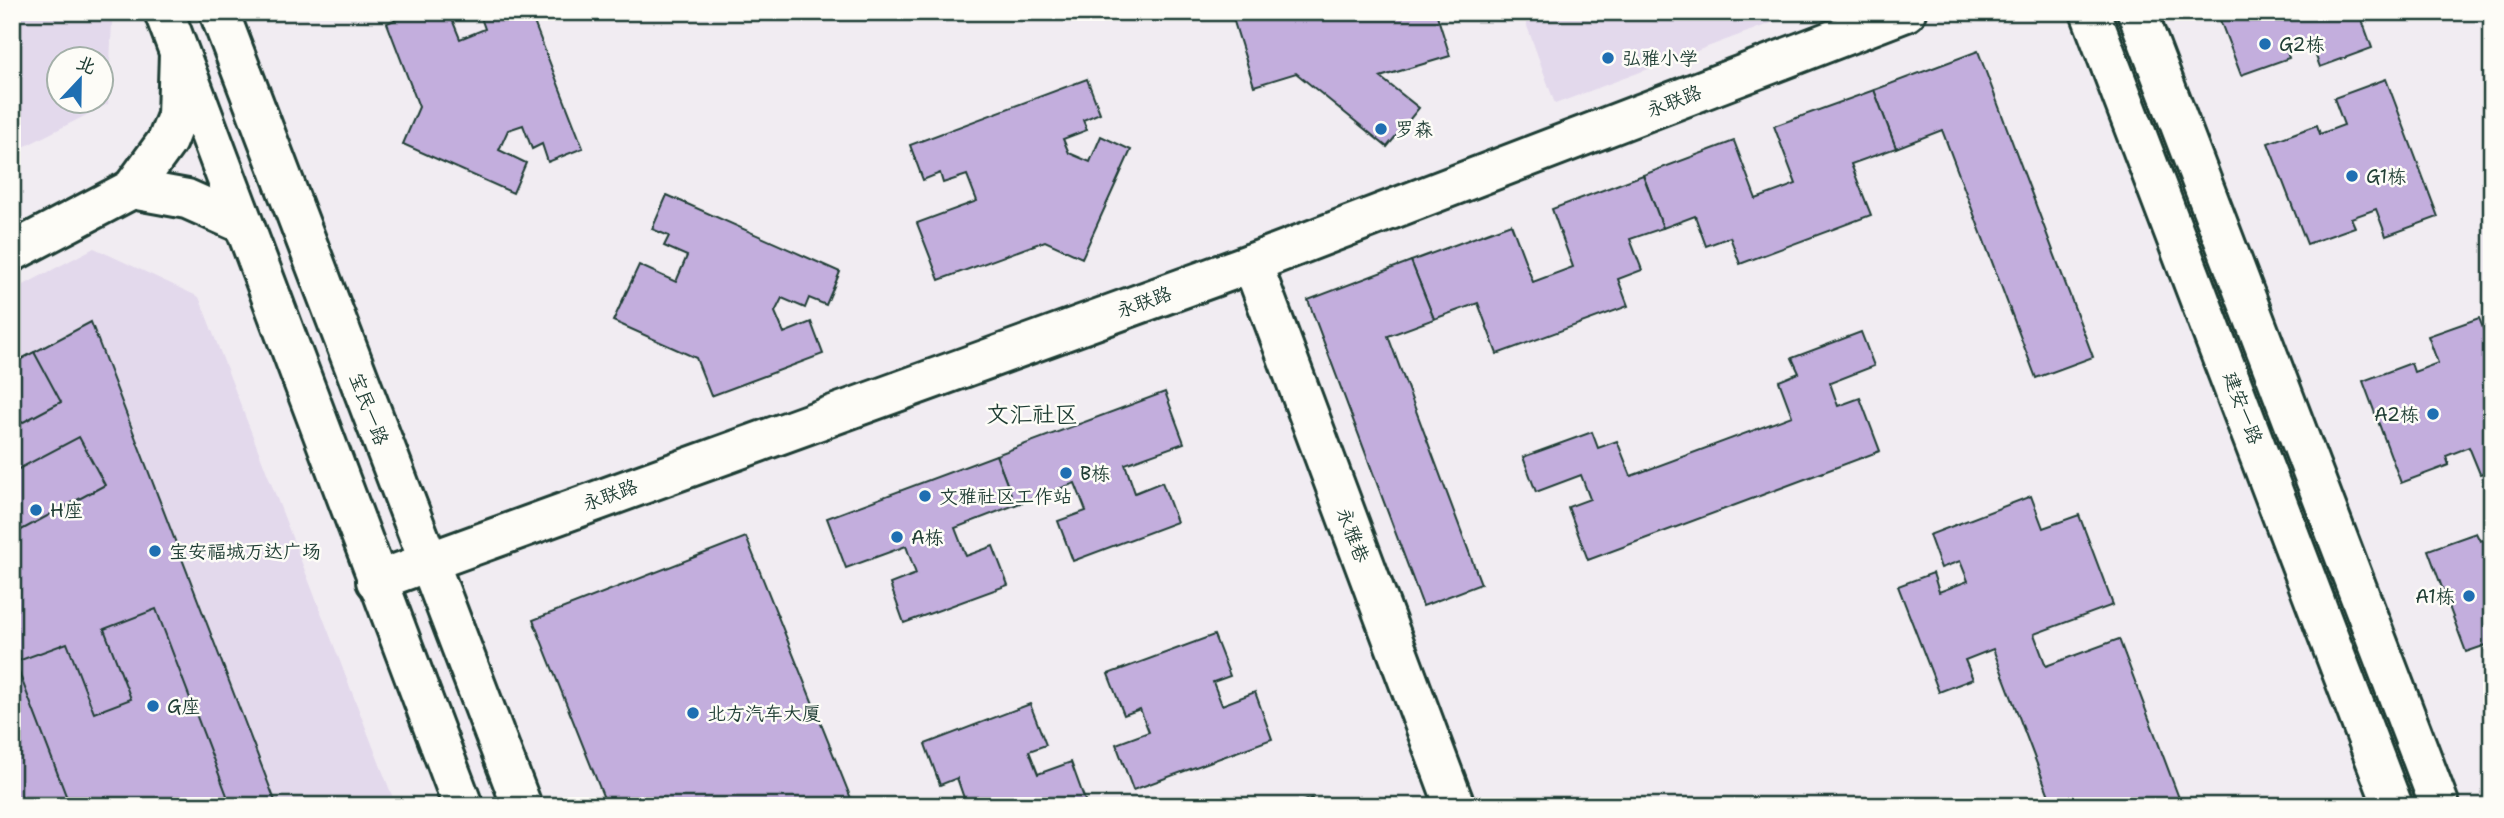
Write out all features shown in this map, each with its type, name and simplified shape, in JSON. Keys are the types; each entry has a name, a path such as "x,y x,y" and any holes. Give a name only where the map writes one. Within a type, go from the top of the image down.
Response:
{"main road":[{"path":"164,12 376,581 463,806"},
{"name":"宝民一路","path":"219,12 522,806"},
{"name":"永联路","path":"376,581 1252,263 1906,12"},
{"name":"建安一路","path":"2090,12 2393,806"},
{"path":"2137,12 2440,806"},
{"path":"12,252 132,189 167,141 177,116 180,53"},
{"path":"132,189 187,198 243,224"},
{"name":"永雅巷","path":"1252,263 1455,806"}],"shaded area":[{"path":"12,12 108,12 112,22 111,46 46,46 46,116 84,116 12,153"},
{"name":"弘雅小学","path":"1522,12 1801,12 1555,104"},
{"name":"宝安福城万达广场","path":"94,248 199,297 396,806 12,806 12,291"}],"building":[{"path":"414,12 449,12 460,39 485,29 479,12 530,12 583,148 548,162 542,144 532,149 523,125 508,130 499,150 526,163 513,193 403,144 419,107 387,23"},
{"path":"1231,12 1436,12 1450,56 1380,77 1419,108 1387,147 1296,73 1254,86"},
{"name":"G2栋","path":"2217,12 2359,12 2372,48 2320,67 2310,40 2286,49 2289,58 2241,75"},
{"path":"1978,51 2093,357 2036,378 1942,130 1896,148 1874,90"},
{"path":"1087,79 1100,113 1083,120 1087,130 1063,139 1069,153 1090,162 1101,136 1131,150 1082,258 1045,241 939,280 917,223 977,201 967,175 943,183 940,173 923,180 910,145"},
{"name":"G1栋","path":"2386,79 2438,217 2386,236 2376,209 2351,218 2355,227 2307,244 2268,143 2317,125 2320,134 2344,125 2334,98"},
{"path":"1874,90 1896,148 1851,164 1871,215 1740,264 1730,237 1706,246 1695,216 1663,228 1643,175 1734,141 1756,199 1796,184 1774,126"},
{"path":"1643,175 1663,228 1630,239 1642,270 1618,279 1628,306 1497,354 1478,303 1434,319 1411,261 1511,224 1533,282 1573,267 1552,209"},
{"path":"667,195 840,272 826,305 809,298 805,308 782,298 775,312 784,333 811,322 823,354 711,396 696,358 613,321 639,265 676,282 687,256 664,246 669,236 652,229"},
{"path":"1411,261 1434,319 1388,336 1481,584 1423,606 1308,300"},
{"name":"A2栋","path":"2479,318 2492,351 2492,470 2480,474 2469,447 2446,456 2449,465 2401,483 2363,381 2411,363 2414,372 2438,363 2428,336"},
{"path":"91,322 277,806 12,806 12,364"},
{"path":"1861,332 1874,366 1830,383 1838,406 1860,398 1880,451 1588,560 1568,507 1590,499 1581,475 1536,492 1523,457 1592,432 1598,448 1617,441 1631,476 1792,416 1779,381 1799,373 1792,358"},
{"path":"34,352 61,402 12,428 12,364"},
{"name":"B栋","path":"1165,392 1184,443 1125,464 1135,493 1162,482 1177,522 1073,561 1058,521 1086,511 1075,483 1015,505 996,455"},
{"name":"H座","path":"79,437 105,485 12,535 12,470 13,472"},
{"name":"A栋","path":"996,455 1015,505 955,528 966,556 993,546 1008,585 904,623 890,584 916,574 906,546 846,568 827,518"},
{"path":"2031,496 2043,528 2079,515 2113,605 2034,634 2046,666 2119,639 2182,806 2053,806 1993,649 1965,660 1973,679 1939,692 1898,586 1933,573 1939,592 1968,581 1960,561 1941,568 1929,535"},
{"name":"A1栋","path":"2476,533 2480,541 2492,537 2492,643 2466,652 2428,550"},
{"name":"北方汽车大厦","path":"746,537 854,806 607,806 533,620"},
{"name":"G座","path":"156,609 231,806 70,806 15,662 67,643 94,713 131,699 104,629"},
{"path":"1214,635 1230,676 1213,682 1222,705 1255,692 1272,739 1133,790 1116,744 1149,732 1140,709 1124,715 1108,674"},
{"path":"1030,704 1046,745 1029,751 1038,774 1071,762 1087,806 952,806 965,801 957,778 940,785 925,744"},
{"path":"1312,798 1314,806 1292,806"}],"place":[{"name":"G2栋","path":"2265,44"},
{"name":"弘雅小学","path":"1608,58"},
{"name":"罗森","path":"1381,129"},
{"name":"G1栋","path":"2352,176"},
{"name":"A2栋","path":"2433,414"},
{"name":"B栋","path":"1066,473"},
{"name":"文雅社区工作站","path":"925,496"},
{"name":"H座","path":"36,510"},
{"name":"A栋","path":"897,537"},
{"name":"宝安福城万达广场","path":"155,551"},
{"name":"A1栋","path":"2469,596"},
{"name":"G座","path":"153,706"},
{"name":"北方汽车大厦","path":"693,713"}],"district":[{"name":"文汇社区","path":"1032,414"}]}
